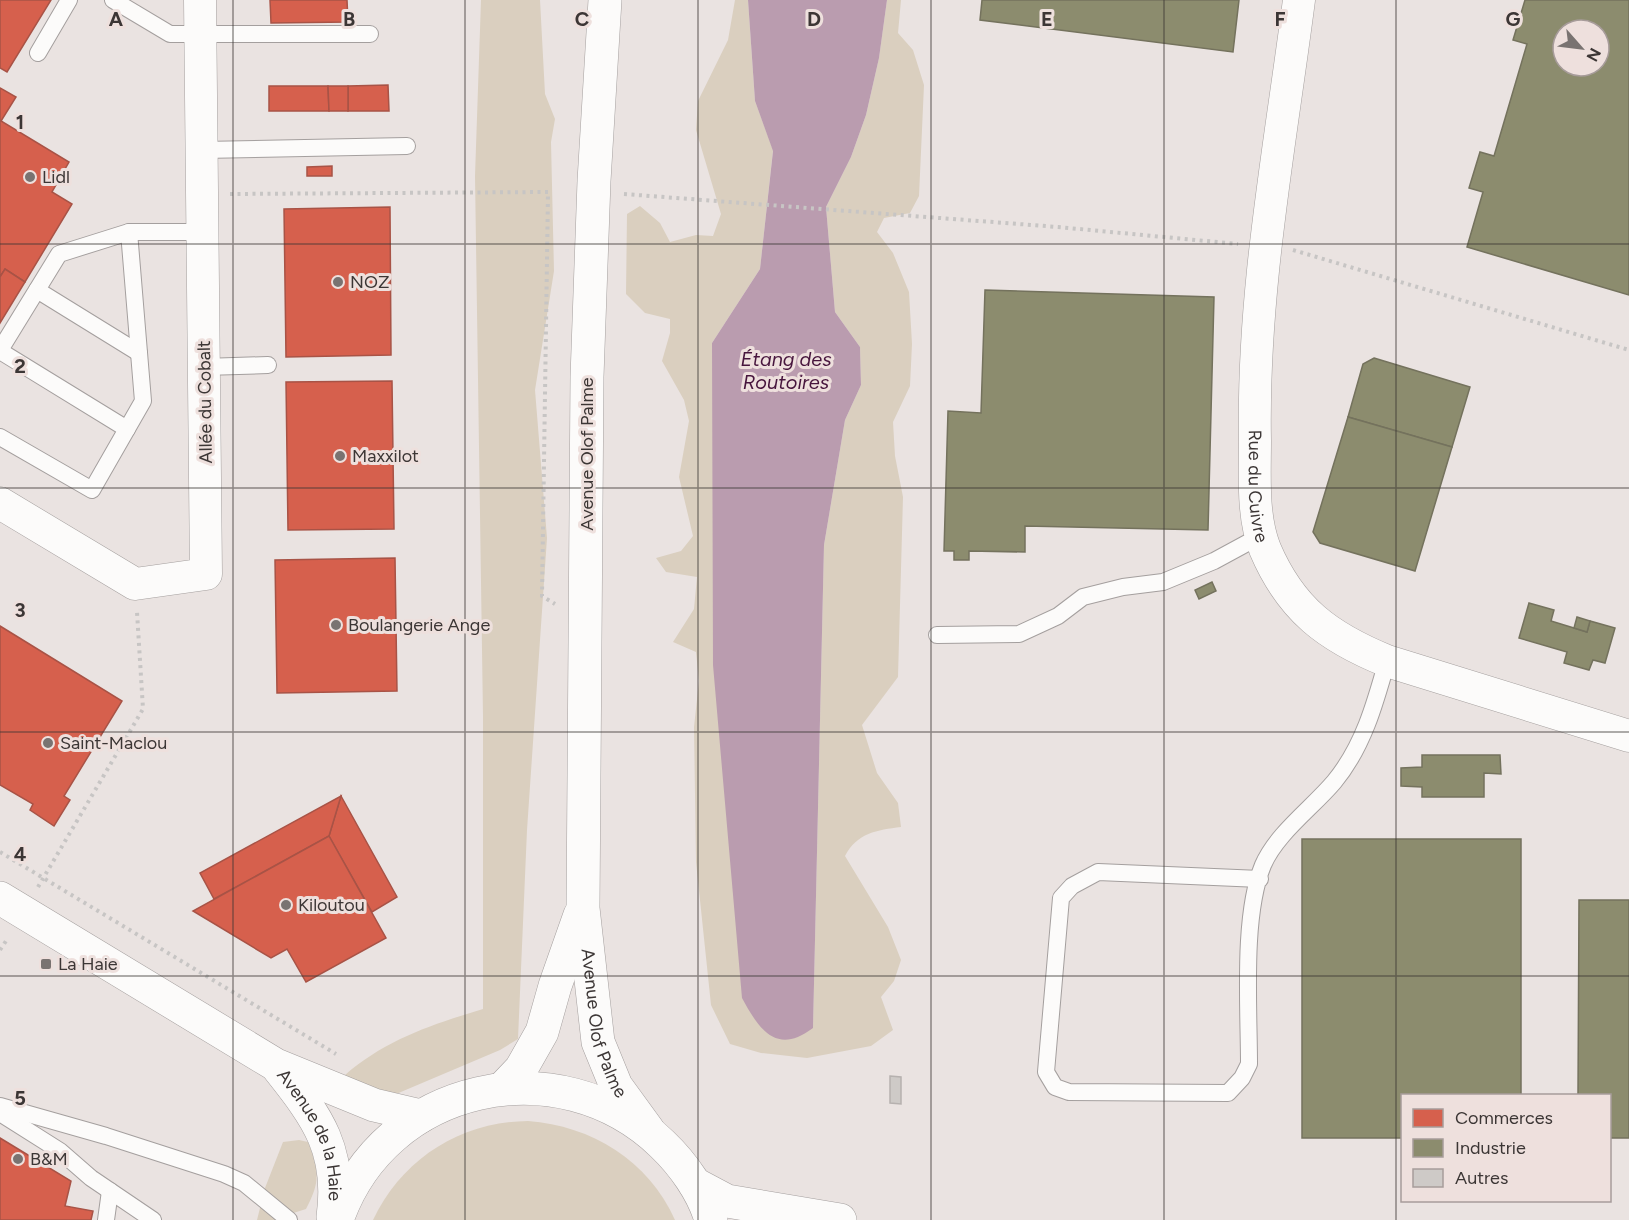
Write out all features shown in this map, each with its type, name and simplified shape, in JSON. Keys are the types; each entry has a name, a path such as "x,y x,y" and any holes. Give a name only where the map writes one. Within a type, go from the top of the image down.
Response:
{"main road":[{"name":"Avenue Olof Palme","path":"604,0 594,181 587,376 583,908 598,1042 616,1086 648,1130"},
{"path":"0,898 276,1065"},
{"name":"Avenue Olof Palme","path":"502,1089 521,1069 542,1032 555,986 583,908"},
{"name":"Avenue de la Haie","path":"276,1065 374,1105 421,1116"},
{"name":"Avenue de la Haie","path":"276,1065 313,1112 325,1136 334,1173 335,1220"},
{"path":"335,1220 363,1169 390,1140 421,1116 460,1098 502,1089 541,1088 579,1095 615,1109 648,1130 674,1155 695,1184 711,1220"},
{"path":"695,1184 728,1201 840,1220"}],"street":[{"name":"Allée du Cobalt","path":"135,584 206,574 200,0"},
{"name":"Rue du Cuivre","path":"1299,0 1264,247 1254,384 1256,504 1262,535 1280,580 1301,608 1336,637 1387,661 1629,736"},
{"path":"0,503 135,584"}],"lane":[{"path":"38,53 69,0"},
{"path":"113,0 170,34 201,33 222,36 370,34"},
{"path":"202,150 407,146"},
{"path":"127,429 0,350 59,254 129,232 203,232"},
{"path":"0,437 93,490 143,401 129,232"},
{"path":"37,290 139,353"},
{"path":"204,367 268,365"},
{"path":"937,635 1020,634 1058,616 1083,597 1123,587 1163,582 1214,561 1262,535"},
{"path":"1260,879 1098,872 1072,886 1061,898 1046,1072 1055,1087 1069,1092 1228,1093 1242,1078 1249,1064 1251,912 1260,879 1264,864 1280,841 1335,780 1357,748 1373,710 1387,661"},
{"path":"0,1106 106,1136 224,1174 244,1183 289,1220"},
{"path":"0,1113 60,1151 91,1178 153,1220"},
{"path":"106,1220 110,1191"}],"path":[{"path":"203,194 548,192 542,596 563,609"},
{"path":"621,194 831,211"},
{"path":"43,878 143,709 135,584"},
{"path":"0,852 341,1057"}],"shaded area":[{"path":"481,0 540,0 545,94 555,119 551,142 554,271 535,390 547,538 527,830 518,1039 500,1050 382,1100 349,1088 345,1075 376,1052 410,1034 483,1009 483,717 475,176"},
{"path":"735,0 748,0 755,101 773,150 760,269 712,343 813,1028 824,545 845,420 861,385 860,347 835,312 826,207 851,157 866,115 879,58 887,0 901,0 898,33 913,50 924,85 919,196 910,213 884,218 877,232 893,253 909,292 912,344 910,386 893,422 895,456 903,497 898,677 862,725 877,773 898,803 901,827 868,834 855,842 845,856 888,927 901,960 894,981 881,997 893,1030 871,1046 807,1058 761,1053 730,1044 711,1005 696,862 694,727 699,681 696,652 673,642 694,609 697,577 666,572 656,558 681,551 693,536 679,477 689,421 684,400 662,361 670,333 670,319 645,313 626,294 627,214 640,206 660,223 670,242 696,235 713,236 721,214 696,130 698,101 728,40"},
{"path":"528,1121 574,1130 615,1150 650,1180 664,1199 675,1220 373,1220 385,1198 400,1179 436,1148 479,1128"},
{"path":"299,1140 308,1142 317,1176 314,1191 306,1209 287,1215 287,1220 257,1220 265,1188 283,1142"}],"water":[{"name":"Étang des Routoires","path":"748,0 887,0 879,58 866,115 851,157 826,207 835,312 860,347 861,385 845,420 824,545 813,1028 800,1036 789,1039 779,1039 770,1035 755,1020 742,998 713,665 712,343 760,269 773,151 755,101"}],"building: Commerces":[{"path":"0,0 51,0 7,72 0,68"},
{"path":"270,0 347,0 348,22 271,23"},
{"path":"388,85 389,111 348,111 348,86"},
{"path":"269,86 328,86 329,111 269,111"},
{"path":"328,86 348,86 348,111 329,111"},
{"name":"Lidl","path":"0,88 16,97 1,121 69,162 52,192 72,204 25,282 5,269 0,277"},
{"path":"332,166 332,176 307,176 307,167"},
{"name":"NOZ","path":"390,207 391,355 286,357 284,209"},
{"path":"5,269 25,282 0,323 0,277"},
{"name":"Maxxilot","path":"392,381 394,529 288,530 286,382"},
{"name":"Boulangerie Ange","path":"395,558 397,691 277,693 275,560"},
{"name":"Saint-Maclou","path":"0,626 122,701 64,796 70,800 54,826 30,810 33,804 0,785"},
{"path":"341,796 397,897 372,912 329,836"},
{"path":"341,796 329,836 214,899 200,873"},
{"name":"Kiloutou","path":"329,836 386,938 306,982 287,949 271,958 193,911"},
{"name":"B&M","path":"0,1138 71,1181 65,1206 93,1211 91,1220 0,1220"}],"building: Industrie":[{"path":"982,0 1239,0 1233,52 980,20"},
{"path":"1525,0 1629,0 1629,295 1467,247 1483,192 1469,188 1480,152 1494,156 1527,44 1513,40"},
{"path":"985,290 1214,297 1208,530 1025,526 1025,552 969,551 969,560 954,560 954,551 944,551 948,411 981,413"},
{"path":"1374,358 1470,387 1452,447 1348,417 1363,364"},
{"path":"1348,417 1452,447 1415,571 1320,543 1313,532"},
{"path":"1212,582 1216,591 1199,599 1195,590"},
{"path":"1529,603 1554,610 1551,621 1587,632 1590,621 1615,628 1605,663 1593,660 1589,670 1564,663 1567,652 1519,638"},
{"path":"1577,617 1590,621 1587,632 1574,628"},
{"path":"1422,755 1500,755 1501,774 1484,773 1484,797 1422,797 1422,787 1401,786 1401,768 1422,767"},
{"path":"1302,839 1521,839 1521,1094 1401,1094 1401,1138 1302,1138"},
{"path":"1579,900 1629,900 1629,1138 1611,1138 1611,1094 1578,1094"}],"building: Autres":[{"path":"890,1076 901,1077 901,1104 890,1103"}],"place":[{"name":"Lidl","path":"30,177"},
{"name":"NOZ","path":"338,282"},
{"name":"Maxxilot","path":"340,456"},
{"name":"Boulangerie Ange","path":"336,625"},
{"name":"Saint-Maclou","path":"48,743"},
{"name":"Kiloutou","path":"286,905"},
{"name":"La Haie","path":"46,964"},
{"name":"B&M","path":"18,1159"}]}
